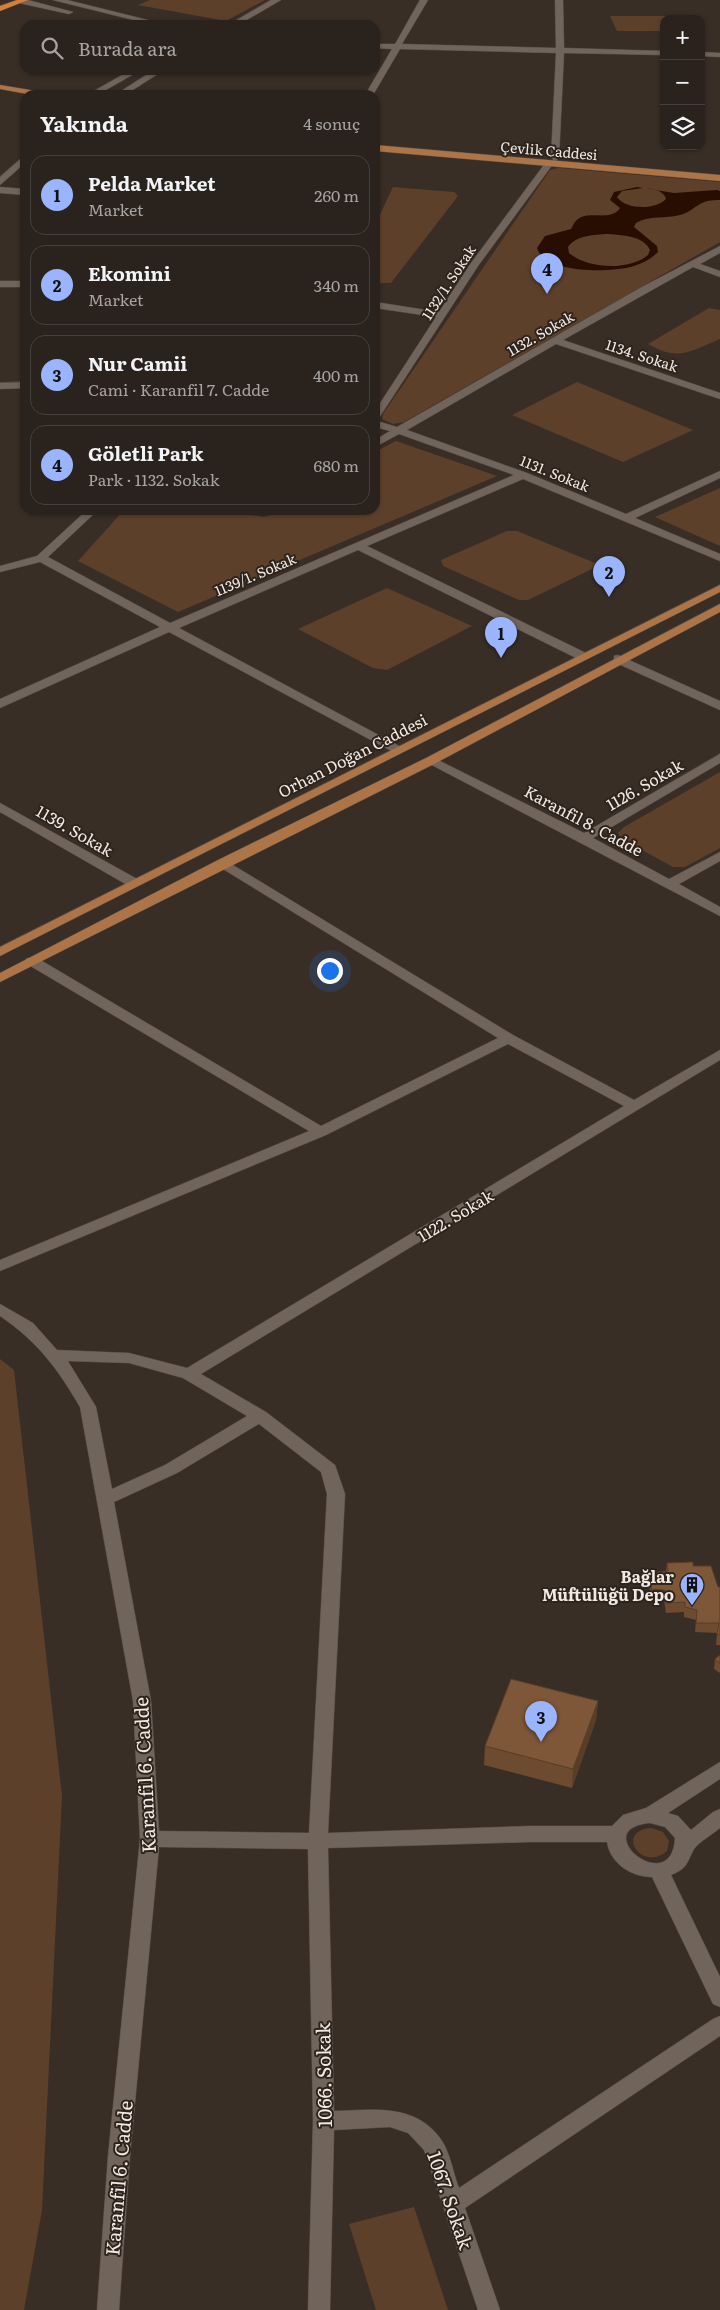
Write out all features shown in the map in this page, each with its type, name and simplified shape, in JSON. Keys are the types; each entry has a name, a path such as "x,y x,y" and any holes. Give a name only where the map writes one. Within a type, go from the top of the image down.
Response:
{"highway":[{"path":"0,9 23,0"}],"main road":[{"path":"0,87 20,90"},
{"path":"0,93 20,96"},
{"name":"Çevlik Caddesi","path":"380,143 720,178"},
{"name":"Çevlik Caddesi","path":"380,148 720,171"},
{"name":"Orhan Doğan Caddesi","path":"0,952 582,656 720,588"},
{"path":"0,978 223,863 430,761 618,659 720,607"}],"street":[{"path":"23,0 104,20"},
{"path":"57,0 141,20"},
{"path":"241,20 277,0"},
{"path":"372,90 424,0"},
{"path":"552,161 560,54 559,0"},
{"path":"114,20 118,15"},
{"path":"380,47 395,50 493,56 660,54"},
{"path":"475,49 493,56"},
{"path":"380,52 475,49 660,59"},
{"path":"649,53 660,57"},
{"path":"705,54 720,55"},
{"path":"705,61 720,61"},
{"path":"99,90 128,75"},
{"path":"127,90 151,75"},
{"name":"1132/1. Sokak","path":"380,411 474,265 552,161"},
{"path":"0,182 20,163"},
{"path":"0,190 20,192"},
{"name":"1132. Sokak","path":"380,441 720,249"},
{"path":"692,264 720,274"},
{"path":"0,284 20,284"},
{"path":"380,306 443,315"},
{"name":"1134. Sokak","path":"556,341 720,395"},
{"path":"0,386 20,385"},
{"name":"1131. Sokak","path":"380,425 400,430 523,475 720,558"},
{"path":"627,518 720,474"},
{"name":"1139/1. Sokak","path":"0,704 168,628 523,475"},
{"path":"0,569 41,558 88,515"},
{"path":"358,546 582,656"},
{"path":"41,558 398,750"},
{"path":"618,659 720,706"},
{"name":"1126. Sokak","path":"584,838 720,758"},
{"name":"Karanfil 8. Cadde","path":"430,761 584,838 720,912"},
{"name":"1139. Sokak","path":"0,807 134,883"},
{"path":"668,885 720,856"},
{"path":"223,863 508,1038 635,1106"},
{"path":"32,961 321,1132"},
{"path":"0,1266 321,1132 508,1038"},
{"name":"1122. Sokak","path":"189,1374 720,1054"},
{"name":"Karanfil 6. Cadde","path":"0,1309 27,1327 53,1354 66,1369 88,1407 142,1701 150,1839 118,2156 108,2310"},
{"name":"1066. Sokak","path":"53,1354 129,1358 189,1374 260,1416 329,1469 336,1494 318,1841 324,2121 319,2310"},
{"path":"105,1499 171,1469 260,1416"},
{"path":"650,1815 661,1817 675,1825 685,1836 684,1854 670,1868 658,1871 635,1867 626,1860 617,1843 618,1834 630,1820 650,1815 720,1769"},
{"path":"686,1845 720,1817"},
{"path":"150,1839 318,1841 530,1834 618,1834"},
{"path":"658,1871 720,1998"},
{"path":"453,2204 720,2025"},
{"name":"1067. Sokak","path":"324,2121 390,2118 415,2126 433,2145 489,2310"}],"shaded area":[{"path":"150,0 265,0 228,20 138,5"},
{"path":"610,16 660,16 660,31 617,31"},
{"path":"558,168 720,182 720,242 404,422 393,424 382,419 383,414 550,170"},
{"path":"393,187 454,192 458,196 391,283 380,283 380,214"},
{"path":"637,187 644,188 622,191 617,197 627,204 641,207 655,205 666,199 663,194 655,190 674,193 717,190 720,191 720,200 706,201 680,215 646,219 636,223 634,227 657,246 658,252 653,257 634,266 611,270 580,269 552,263 543,257 537,248 545,236 571,229 577,220 588,215 606,215 616,212 620,208 610,200 614,192","holes":["605,234 624,236 642,241 650,250 648,255 630,264 608,266 587,262 569,253 568,247 575,240"]},
{"path":"709,308 720,310 720,339 684,353 668,352 648,344"},
{"path":"577,382 693,430 623,462 512,415"},
{"path":"396,441 497,476 178,612 78,561 119,515 252,515 264,517 271,515 380,515 380,449"},
{"path":"720,488 720,546 655,517"},
{"path":"507,531 517,531 595,563 592,569 528,600 519,600 443,566 441,560"},
{"path":"387,588 472,626 387,670 373,668 298,629"},
{"path":"720,772 720,848 685,867 673,867 622,839 618,833 624,827"},
{"path":"0,1359 14,1370 62,1796 42,2210 24,2310 0,2310"},
{"path":"651,1828 663,1832 669,1841 667,1851 658,1856 649,1857 641,1854 633,1842 634,1836 640,1831"},
{"path":"414,2207 448,2310 376,2310 349,2224"}],"building":[{"name":"Bağlar Müftülüğü Depo","path":"693,1562 693,1566 711,1566 718,1587 720,1587 720,1635 717,1635 719,1623 696,1623 697,1610 685,1607 685,1602 667,1603 665,1590 651,1589 650,1573 668,1571 667,1563"},
{"path":"720,1655 720,1663 715,1659"},
{"path":"511,1679 598,1701 573,1769 485,1746"}],"place":[{"name":"Göletli Park","path":"547,294"},
{"name":"Ekomini","path":"609,597"},
{"name":"Pelda Market","path":"501,658"},
{"name":"Bağlar Müftülüğü Depo","path":"692,1606"},
{"name":"Nur Camii","path":"541,1742"}]}
